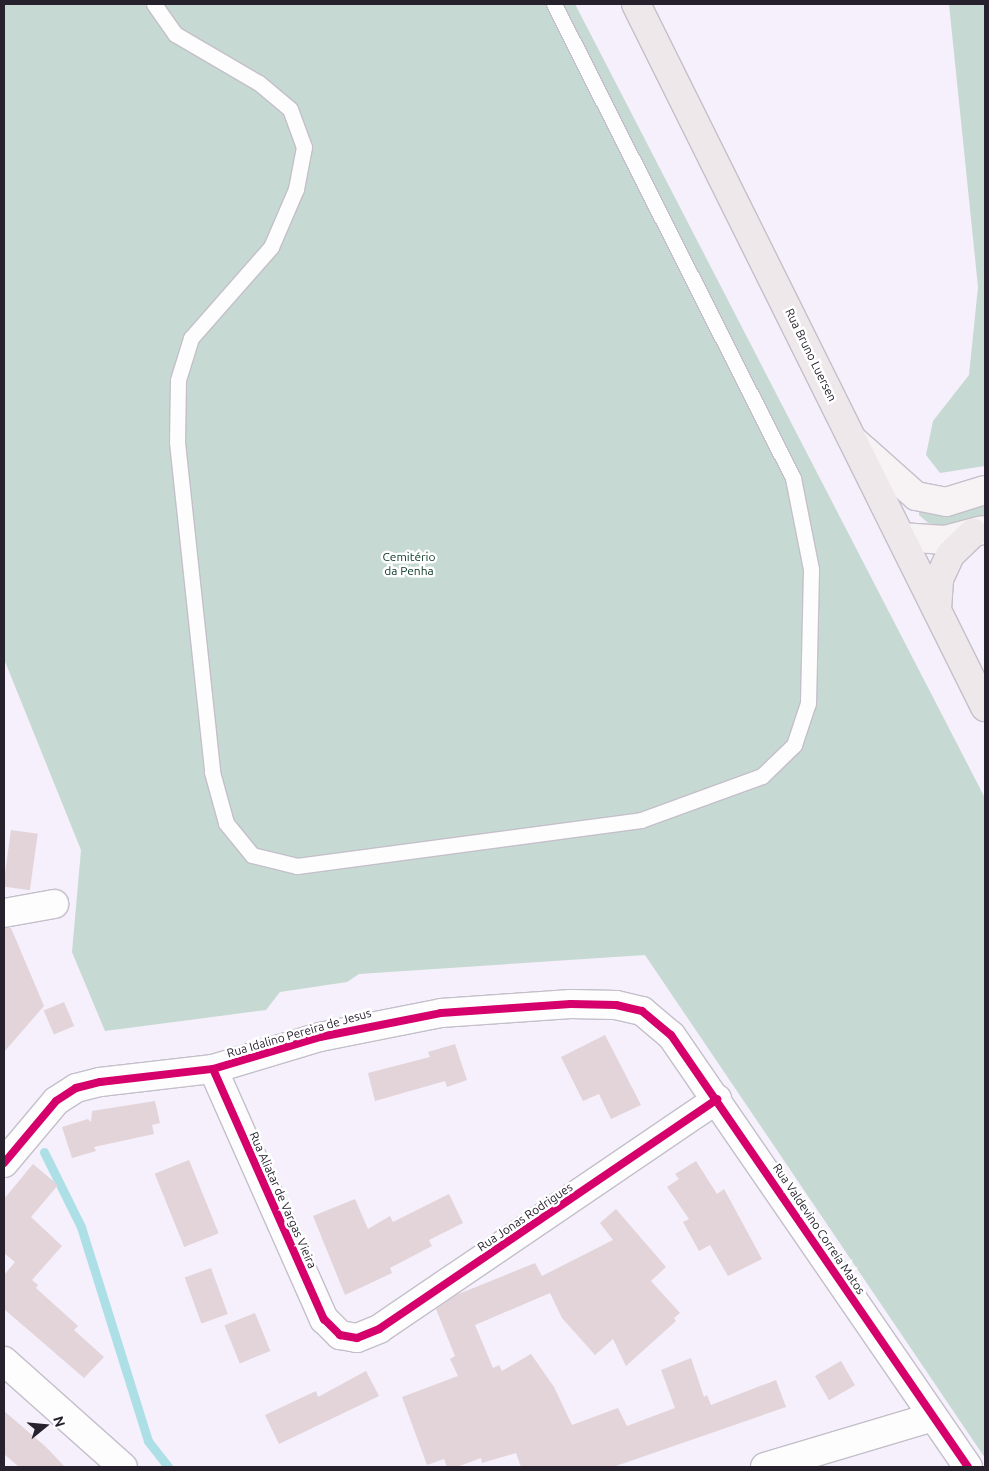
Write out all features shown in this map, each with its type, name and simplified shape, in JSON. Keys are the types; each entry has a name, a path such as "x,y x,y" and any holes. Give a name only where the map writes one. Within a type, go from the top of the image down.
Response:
{"main road":[{"name":"Rua Bruno Luersen","path":"636,4 985,707"},
{"path":"854,441 916,496 946,502 985,490"},
{"path":"901,537 945,540 979,531"},
{"path":"937,609 939,579 950,554 979,531"}],"street":[{"path":"4,914 54,904"},
{"name":"Rua Idalino Pereira de Jesus","path":"4,1164 56,1101 76,1088 100,1082 213,1070 320,1037 441,1013 570,1004 616,1005 642,1011"},
{"name":"Rua Valdevino Correia Matos","path":"642,1011 671,1035 717,1099 968,1467"},
{"name":"Rua Aliatar de Vargas Vieira","path":"213,1070 324,1319 340,1335"},
{"name":"Rua Jonas Rodrigues","path":"340,1335 357,1338 379,1330 717,1099"},
{"path":"4,1362 123,1467"},
{"path":"765,1467 933,1417"}],"lane":[{"path":"154,4 175,34 259,83 290,109 304,147 296,189 271,247 191,338 178,380 177,442 214,781 226,823 252,854 297,866 641,820 762,776 794,746 808,703 811,569 793,478 554,4"}],"green space":[{"name":"Cemitério da Penha","path":"4,4 575,4 985,798 985,1458 645,955 359,974 347,982 280,992 266,1010 105,1031 72,952 81,850 4,659"},
{"path":"949,4 985,4 985,466 940,473 926,455 933,421 969,375 978,287"},
{"path":"985,505 985,518 949,528 928,523 919,515 919,510 951,515"}],"building":[{"path":"11,830 38,834 30,890 4,887"},
{"path":"4,928 11,928 44,1006 4,1052"},
{"path":"64,1002 74,1026 54,1035 44,1011"},
{"path":"605,1035 641,1105 611,1119 599,1094 583,1101 561,1057"},
{"path":"455,1044 467,1080 447,1087 445,1081 375,1101 368,1073 430,1057 428,1052"},
{"path":"155,1101 160,1123 152,1125 154,1134 94,1147 96,1151 72,1158 62,1127 88,1119 91,1122 92,1111"},
{"path":"189,1160 219,1233 184,1247 155,1174"},
{"path":"696,1161 717,1194 724,1189 762,1259 728,1276 710,1245 699,1251 683,1222 689,1219 667,1187 679,1179 675,1174"},
{"path":"33,1164 58,1185 31,1217 62,1246 32,1280 38,1285 36,1288 78,1326 74,1330 104,1357 84,1378 4,1309 4,1275 15,1262 4,1253 4,1199"},
{"path":"449,1194 463,1223 429,1240 432,1246 390,1268 392,1273 345,1295 313,1216 355,1199 368,1229 390,1216 393,1222"},
{"path":"616,1209 666,1267 651,1281 680,1313 674,1318 676,1321 626,1366 613,1339 595,1355 562,1318 550,1293 475,1325 493,1368 499,1365 502,1371 531,1354 554,1387 572,1425 618,1408 627,1426 675,1408 661,1370 691,1358 704,1397 707,1395 711,1405 776,1380 786,1407 613,1467 521,1467 516,1453 482,1463 481,1458 457,1467 447,1467 444,1459 427,1465 402,1397 458,1376 450,1359 455,1356 436,1309 456,1295 535,1263 542,1276 613,1240 600,1223"},
{"path":"211,1268 228,1314 201,1324 185,1278"},
{"path":"255,1313 270,1351 240,1363 224,1325"},
{"path":"841,1361 855,1385 829,1400 815,1376"},
{"path":"366,1371 379,1396 279,1444 265,1415 316,1391 318,1397"},
{"path":"4,1411 46,1447 65,1467 19,1467 4,1454"}],"waterway":[{"path":"44,1152 81,1227 148,1441 168,1467"}],"cycle path":[{"path":"4,1163 56,1101 76,1088 100,1082 213,1069 320,1037 441,1013 571,1004 616,1005 642,1011 671,1035 968,1467"},
{"path":"213,1069 324,1319 340,1335 357,1338 379,1329 717,1099"}]}
